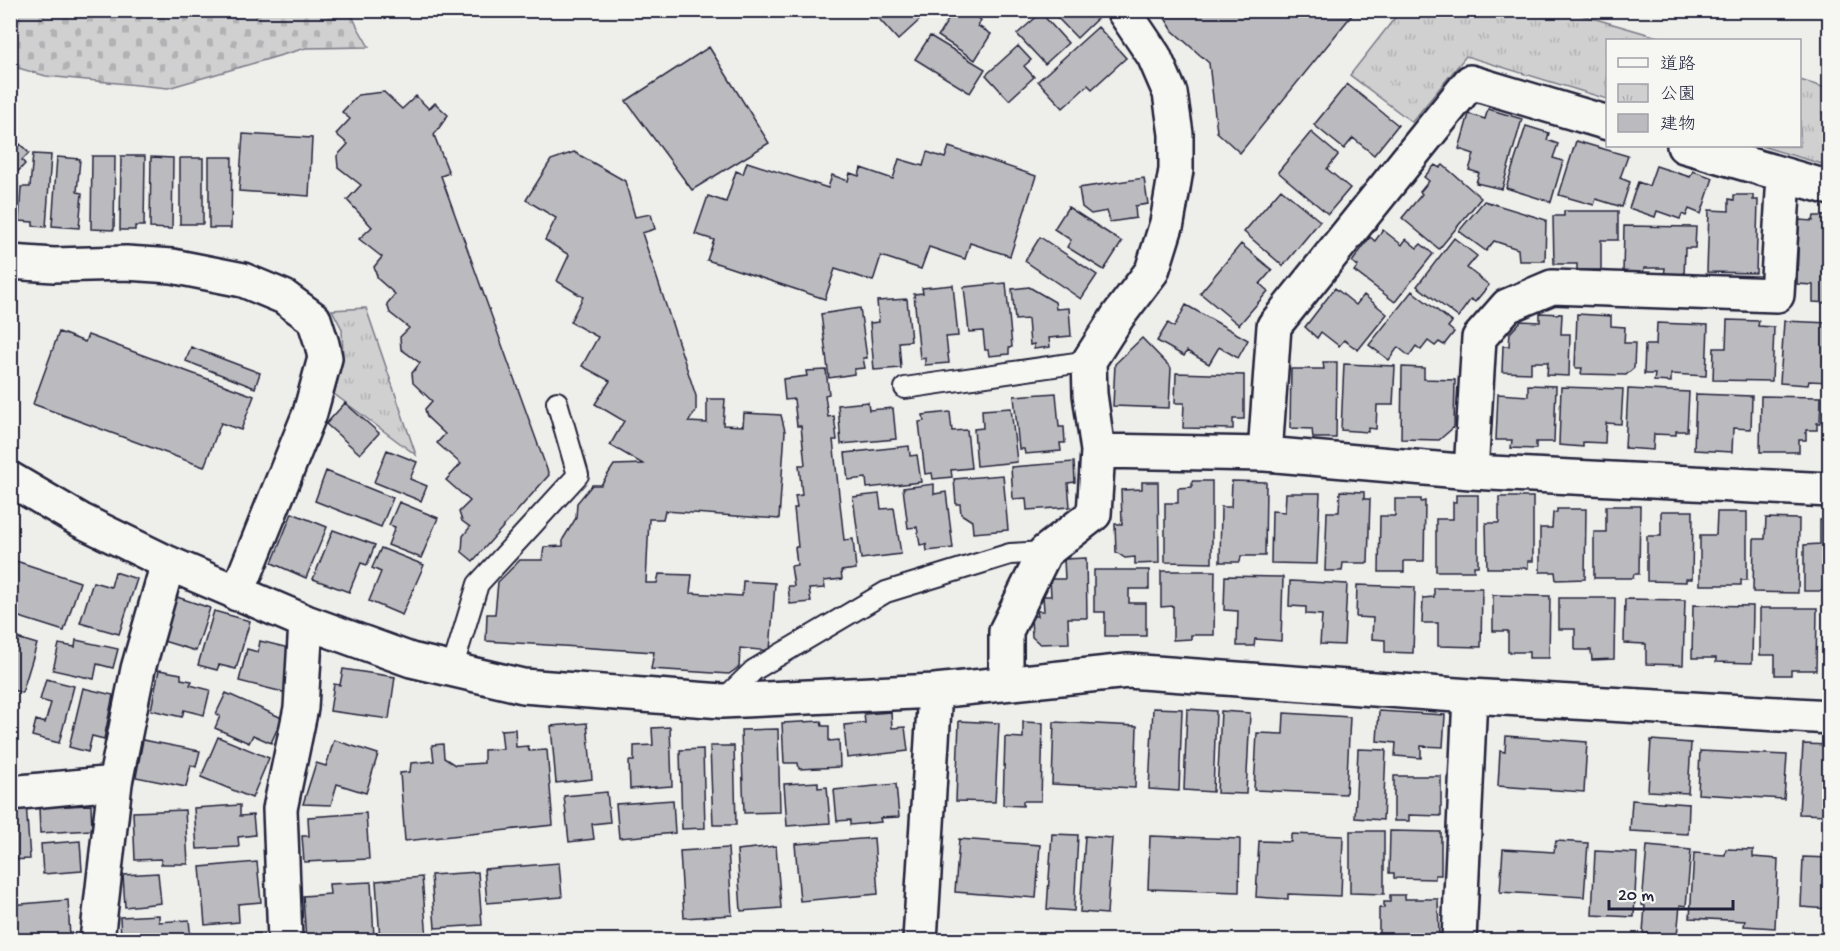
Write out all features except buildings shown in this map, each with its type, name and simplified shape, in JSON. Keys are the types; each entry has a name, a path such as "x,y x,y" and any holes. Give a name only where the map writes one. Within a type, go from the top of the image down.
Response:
{"street":[{"path":"1006,683 1006,631 1045,552 1094,514 1098,451 1090,394 1089,360 1118,315 1152,271 1167,223 1176,170 1176,134 1170,93 1154,56 1123,10"},
{"path":"1264,454 1274,326 1470,82 1606,122"},
{"path":"1687,147 1830,188"},
{"path":"1471,472 1479,338 1507,306 1552,287 1777,295 1784,175"},
{"path":"10,262 54,265 126,262 172,266 243,280 284,297 314,319 325,358 310,413 237,594"},
{"path":"1098,451 1264,454 1471,472 1830,490"},
{"path":"10,479 80,520 168,563 306,622 411,660 523,686 722,701 935,691 1128,671 1470,696 1830,717"},
{"path":"98,940 115,783 138,669 168,563"},
{"path":"285,940 280,809 301,708 306,622"},
{"path":"920,940 935,691"},
{"path":"1458,940 1470,696"},
{"path":"10,793 115,783"}],"lane":[{"path":"905,388 1089,360"},
{"path":"452,669 477,584 578,475 557,402"},
{"path":"722,701 754,670 886,592 1010,554 1045,552"}],"green space":[{"path":"1401,10 1568,11 1665,39 1606,39 1606,99 1466,56 1412,122 1350,75"},
{"path":"10,11 350,11 369,47 306,48 168,88 46,76 11,66"},
{"path":"1801,80 1829,89 1829,166 1764,147 1801,147"},
{"path":"366,308 416,455 334,394 343,360 342,329 332,310"}]}
